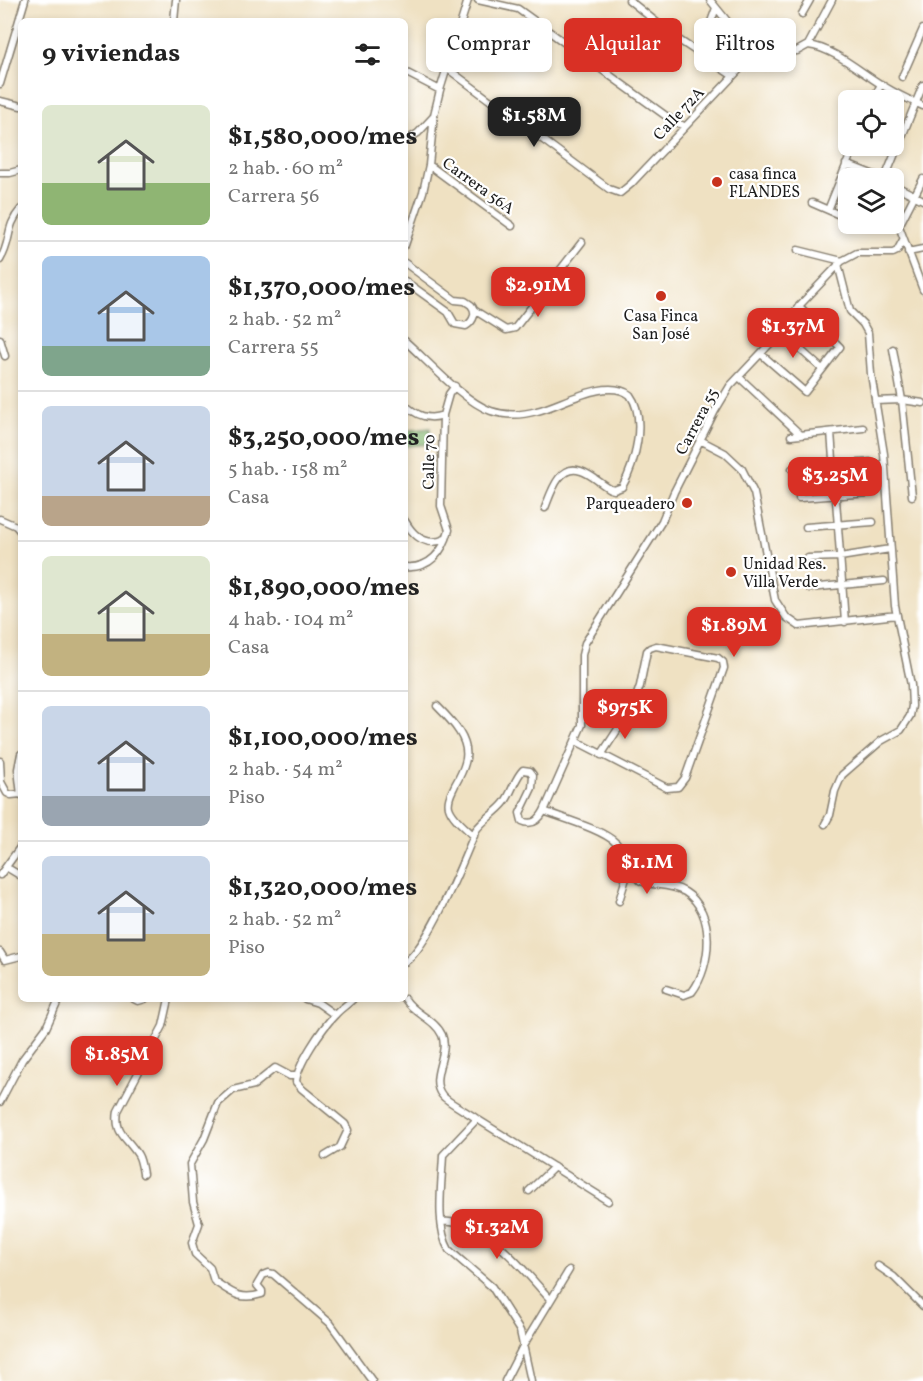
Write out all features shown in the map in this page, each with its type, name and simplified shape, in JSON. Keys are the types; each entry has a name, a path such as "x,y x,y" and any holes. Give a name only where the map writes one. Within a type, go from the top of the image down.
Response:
{"street":[{"path":"19,18 25,0"},
{"path":"174,18 176,0"},
{"path":"463,18 468,0"},
{"path":"478,0 518,9 673,121 684,126"},
{"path":"629,0 676,38 733,76"},
{"path":"710,0 724,18"},
{"path":"802,14 810,0"},
{"path":"796,51 808,45 832,0"},
{"path":"712,18 716,8"},
{"path":"0,84 18,22"},
{"path":"902,77 923,29"},
{"path":"808,45 820,48 850,63 881,84 920,105"},
{"path":"914,49 923,53"},
{"path":"0,50 8,54"},
{"path":"408,238 416,219 429,165 434,115 447,72"},
{"name":"Calle 72A","path":"452,72 609,189 620,193 737,72"},
{"path":"408,74 440,90"},
{"path":"878,90 881,84"},
{"path":"888,168 920,105 923,85"},
{"path":"0,101 18,105"},
{"path":"408,139 418,133 434,115"},
{"path":"418,133 426,135 432,142"},
{"path":"828,210 850,156"},
{"path":"846,164 857,168"},
{"name":"Carrera 56A","path":"429,165 512,226"},
{"path":"0,173 18,171"},
{"path":"904,212 923,179"},
{"path":"904,190 923,200"},
{"path":"812,203 838,214"},
{"path":"0,260 8,248 10,226 18,214"},
{"path":"901,234 923,290"},
{"path":"798,250 840,262 857,253 893,253 897,251 903,240"},
{"path":"408,265 455,300 470,304 474,310 506,330 515,328 582,242"},
{"path":"908,252 923,249"},
{"path":"825,824 842,776 881,741 901,730 910,716 912,706 911,685 897,615 884,454 875,400 868,333 863,324 850,311 840,262"},
{"name":"Carrera 55","path":"576,741 582,725 582,655 585,643 662,521 700,440 730,386 781,332 799,306 840,262"},
{"path":"408,283 448,312 458,326 469,324 474,310"},
{"path":"761,354 805,392 840,347 799,306"},
{"path":"781,332 822,369"},
{"path":"0,339 5,356"},
{"path":"408,344 455,386 485,408 512,414 537,411 597,390 621,391 632,398 637,419 637,448 633,464 622,487 610,489 583,471 569,471 556,481 545,508"},
{"path":"893,349 902,400 912,496"},
{"path":"740,377 801,435"},
{"name":"Calle 70","path":"446,539 449,530 441,506 442,415 455,386"},
{"path":"875,400 923,403"},
{"path":"408,407 425,417 436,418 442,415"},
{"path":"791,435 863,428"},
{"path":"831,432 845,622"},
{"path":"700,440 725,453 742,469 754,493 775,600 786,617 799,626 897,615"},
{"path":"792,468 870,462"},
{"path":"799,498 870,493"},
{"path":"0,519 18,528"},
{"path":"806,527 873,522"},
{"path":"408,526 422,541 433,543 446,539"},
{"path":"408,567 423,566 430,562 440,551 446,539"},
{"path":"808,558 840,557 890,549"},
{"path":"809,588 884,581"},
{"path":"408,959 416,952 434,923 481,823 503,805 518,775 523,770 530,771 533,780 520,817 522,821 531,824 538,821 544,811 576,741 601,756 667,788 675,789 680,786 724,668 723,662 718,658 656,646 650,648 647,651 640,686 633,706 601,756"},
{"path":"437,706 453,722 462,737 466,750 465,765 448,800 452,813 474,836"},
{"path":"0,761 3,787 11,795 18,795"},
{"path":"544,811 609,837 620,848 636,877 641,881 676,887 695,901 703,913 707,939 704,965 692,992 684,995 666,989"},
{"path":"0,875 18,850"},
{"path":"619,901 630,865"},
{"path":"6,867 18,874"},
{"path":"0,952 2,961 18,957"},
{"path":"0,1102 22,1060 46,1028 58,1002"},
{"path":"143,1174 139,1157 119,1131 116,1121 118,1111 162,1026 168,1002"},
{"path":"315,1002 335,1015"},
{"path":"325,1156 340,1147 348,1130 345,1124 296,1082 313,1045 335,1015 350,1002"},
{"path":"408,1002 442,1034 444,1049 437,1081 441,1095 608,1201"},
{"path":"297,1076 290,1076 275,1068 254,1085 232,1090 218,1103 204,1139 190,1164 193,1202 199,1218 192,1242 195,1254 210,1268 214,1281 241,1296 247,1298 262,1294 257,1285 268,1273 273,1274 330,1323 372,1381"},
{"path":"477,1119 443,1155 441,1221 444,1243 448,1250 492,1287 520,1331 531,1381"},
{"path":"529,1191 554,1167"},
{"path":"441,1221 464,1225 484,1236 510,1255 550,1299"},
{"path":"878,1266 894,1277 923,1306"},
{"path":"505,1381 550,1299 569,1270"}],"green space":[{"path":"430,428 431,444 408,446 408,431"}],"place":[{"name":"casa finca FLANDES","path":"717,182"},
{"name":"Casa Finca San José","path":"661,296"},
{"name":"Parqueadero","path":"687,503"},
{"name":"Unidad Res. Villa Verde","path":"731,572"}]}
